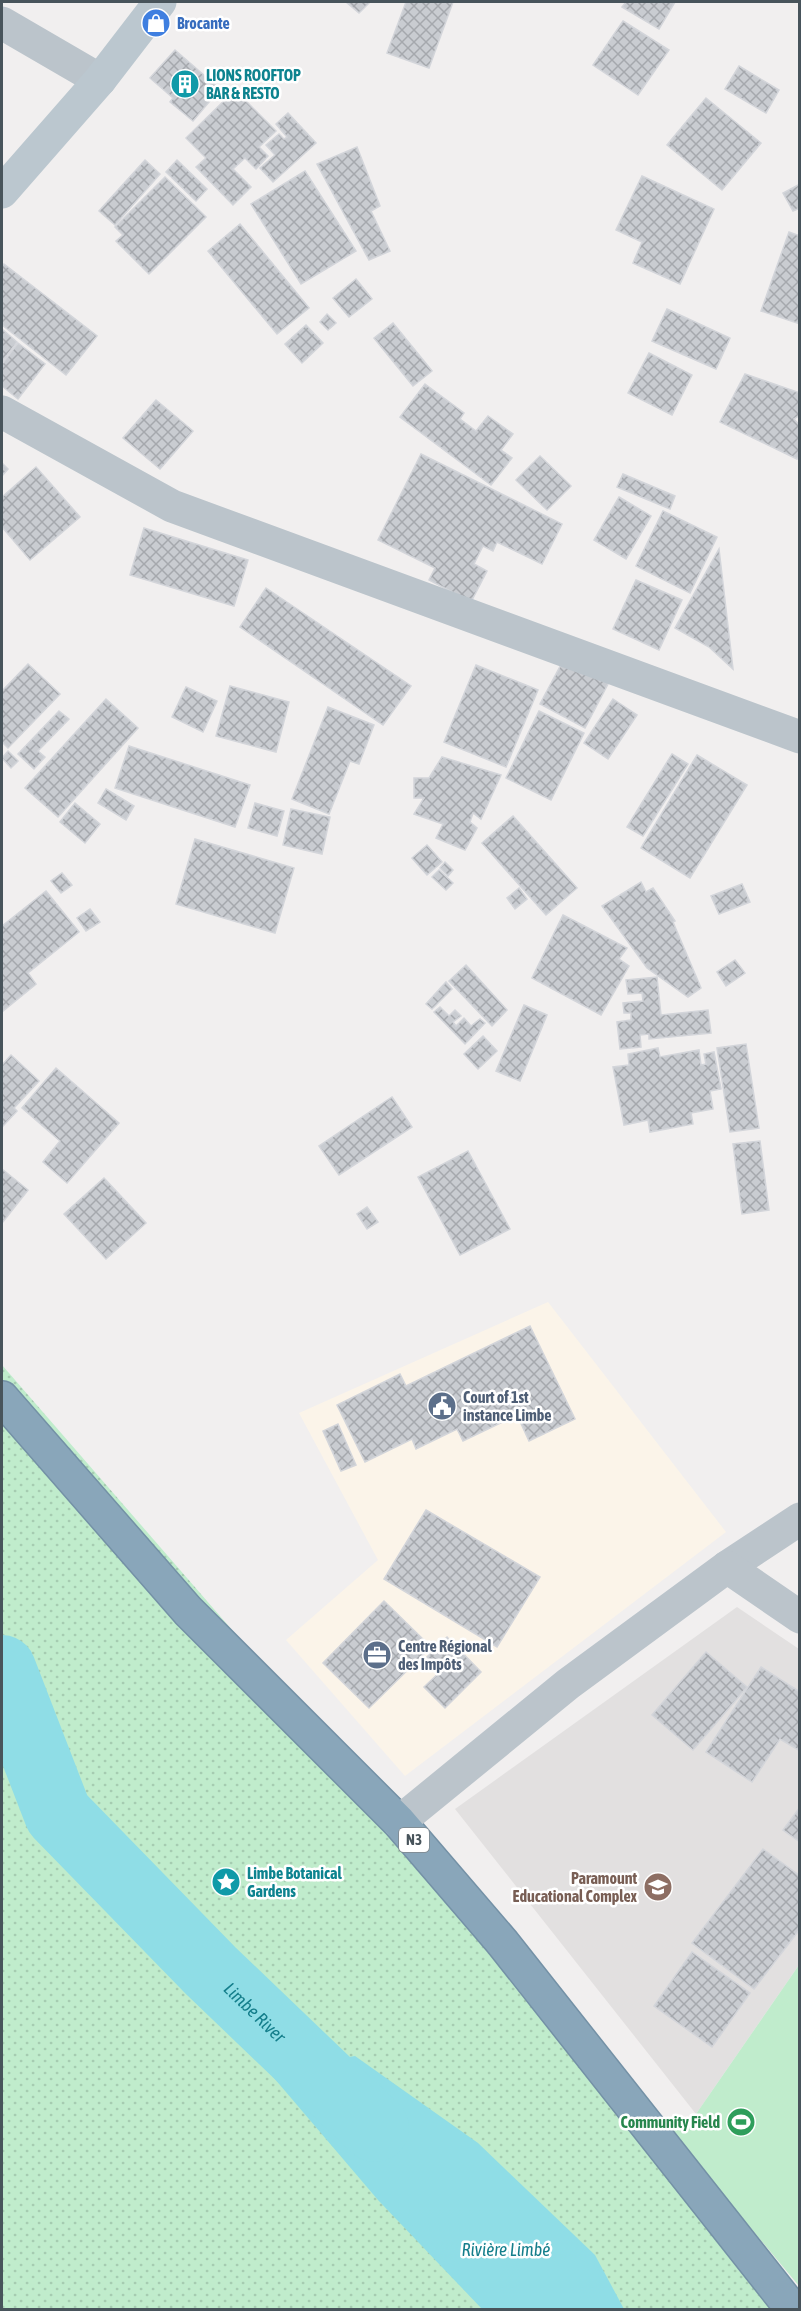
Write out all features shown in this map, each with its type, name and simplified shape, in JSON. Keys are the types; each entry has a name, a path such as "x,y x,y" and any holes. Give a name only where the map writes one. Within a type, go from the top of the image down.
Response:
{"highway":[{"name":"N3","path":"2,1398 188,1611 399,1822 502,1942 793,2310"}],"street":[{"path":"2,192 100,80 160,2"},
{"path":"2,23 100,80"},
{"path":"2,412 172,506 800,737"},
{"path":"399,1822 567,1684 727,1567 800,1520"},
{"path":"727,1567 800,1617"}],"shaded area":[{"path":"548,1302 726,1532 405,1776 286,1640 378,1560 299,1413"},
{"name":"Paramount Educational Complex","path":"737,1607 799,1649 799,1965 696,2114 455,1809"}],"green space":[{"name":"Limbe Botanical Gardens","path":"2,1365 399,1822 799,2309 2,2309"},
{"name":"Community Field","path":"799,1965 799,2286 669,2130 696,2114"}],"water":[{"name":"Rivière Limbé","path":"355,2056 478,2143 595,2255 624,2309 482,2309 378,2200 268,2071"}],"building":[{"path":"346,2 370,2 359,13"},
{"path":"406,2 453,2 429,68 387,53"},
{"path":"626,2 675,2 659,29 622,7"},
{"path":"623,21 669,50 638,95 593,65"},
{"name":"LIONS ROOFTOP BAR & RESTO","path":"175,50 220,89 193,121 170,102 173,98 150,78"},
{"path":"739,66 779,90 766,113 725,89"},
{"path":"235,90 276,131 259,147 268,156 256,169 245,158 233,169 251,187 233,205 196,167 206,158 186,138"},
{"path":"706,98 761,143 722,190 667,145"},
{"path":"288,113 316,143 273,182 260,168 275,155 266,145 279,134 284,139 287,137 276,124"},
{"path":"357,147 380,206 371,211 390,251 369,260 317,164"},
{"path":"145,160 160,174 115,225 99,211"},
{"path":"177,160 207,189 196,201 166,172"},
{"path":"305,171 356,251 301,284 251,204"},
{"path":"642,176 714,209 680,284 633,263 642,242 616,230"},
{"path":"165,177 206,217 149,274 116,241 123,235 115,227"},
{"path":"800,184 800,208 793,211 783,193"},
{"path":"240,224 309,308 277,334 208,251"},
{"path":"789,232 800,236 800,324 761,311"},
{"path":"4,264 97,336 66,375 2,325 2,266"},
{"path":"356,279 372,299 349,317 333,298"},
{"path":"667,309 730,338 716,369 652,341"},
{"path":"327,314 336,323 328,330 320,322"},
{"path":"393,323 432,371 413,386 374,338"},
{"path":"306,325 323,343 302,363 285,344"},
{"path":"2,329 17,342 2,362"},
{"path":"18,343 45,364 18,399 2,386 2,364"},
{"path":"649,353 692,375 672,415 628,393"},
{"path":"745,374 800,393 800,415 794,419 800,426 800,456 797,459 720,422"},
{"path":"425,384 464,413 460,419 476,431 488,416 513,434 501,450 512,458 491,485 400,417"},
{"path":"156,400 193,431 160,469 123,438"},
{"path":"421,454 562,524 542,564 497,542 493,551 483,546 474,564 487,571 471,602 429,580 435,568 378,540"},
{"path":"540,456 571,486 547,510 516,480"},
{"path":"2,463 8,469 2,476"},
{"path":"36,467 80,517 30,560 2,527 2,497"},
{"path":"623,474 675,496 670,509 617,487"},
{"path":"619,497 651,516 626,559 594,540"},
{"path":"663,511 717,537 690,593 636,566"},
{"path":"144,528 248,560 234,606 130,575"},
{"path":"719,549 733,669 709,647 675,628"},
{"path":"636,580 682,600 659,650 613,629"},
{"path":"266,588 411,686 383,725 240,627"},
{"path":"564,659 609,682 585,728 540,704"},
{"path":"28,664 60,694 8,748 2,742 2,691"},
{"path":"476,665 538,690 506,767 444,742"},
{"path":"230,686 289,702 276,752 216,736"},
{"path":"186,687 217,701 203,732 172,717"},
{"path":"106,699 138,728 58,817 25,788"},
{"path":"613,699 637,715 608,759 584,743"},
{"path":"328,707 374,725 359,764 350,761 329,814 292,799"},
{"path":"59,711 69,719 38,751 45,757 34,769 18,754"},
{"path":"539,711 584,733 551,800 506,778"},
{"path":"129,746 250,785 235,827 115,788"},
{"path":"8,751 18,761 11,768 2,758"},
{"path":"672,754 688,764 643,836 627,827"},
{"path":"697,755 747,785 690,878 641,848"},
{"path":"442,757 501,775 481,819 473,813 470,822 477,828 465,850 436,838 443,824 414,814 424,798 414,798 414,778 429,778"},
{"path":"106,789 134,806 126,820 98,803"},
{"path":"75,803 100,824 85,843 60,822"},
{"path":"255,803 284,811 277,836 248,828"},
{"path":"291,809 330,817 322,854 283,845"},
{"path":"513,816 577,888 546,915 482,843"},
{"path":"195,839 294,868 275,933 176,904"},
{"path":"427,845 442,862 427,875 412,858"},
{"path":"445,862 453,870 448,876 440,868"},
{"path":"439,870 453,883 446,890 432,877"},
{"path":"62,873 72,885 61,893 51,881"},
{"path":"641,882 646,892 653,888 675,921 673,922 701,988 688,997 647,968 602,906"},
{"path":"742,884 750,902 719,914 711,896"},
{"path":"519,888 527,899 515,909 507,898"},
{"path":"46,891 79,932 28,973 36,984 2,1012 2,926"},
{"path":"90,909 100,922 86,931 77,918"},
{"path":"563,915 627,948 619,959 629,966 601,1015 532,978"},
{"path":"735,960 745,973 726,986 717,972"},
{"path":"466,965 507,1010 492,1026 449,981"},
{"path":"657,977 661,1015 708,1010 711,1033 649,1039 649,1034 640,1035 641,1047 620,1049 617,1022 631,1020 631,1013 624,1013 623,1003 643,1001 642,993 628,994 626,980"},
{"path":"446,982 452,989 432,1009 426,1004"},
{"path":"524,1005 547,1015 520,1081 496,1071"},
{"path":"440,1007 449,1016 455,1010 461,1016 453,1022 456,1026 464,1018 471,1026 480,1019 485,1023 465,1044 434,1012"},
{"path":"483,1036 497,1051 478,1069 464,1054"},
{"path":"746,1044 759,1128 730,1132 717,1048"},
{"path":"658,1048 660,1057 699,1050 701,1065 706,1064 704,1054 714,1052 721,1089 710,1091 713,1109 691,1113 693,1124 650,1132 648,1120 624,1125 613,1067 629,1065 628,1054"},
{"path":"11,1055 39,1081 14,1108 17,1111 2,1127 2,1065"},
{"path":"56,1068 119,1123 67,1183 43,1162 60,1141 22,1108"},
{"path":"392,1097 412,1127 339,1175 319,1146"},
{"path":"760,1141 769,1210 742,1214 733,1144"},
{"path":"468,1151 510,1229 460,1255 418,1177"},
{"path":"2,1169 28,1190 2,1223"},
{"path":"104,1178 146,1223 106,1259 64,1214"},
{"path":"367,1207 378,1222 367,1229 357,1214"},
{"path":"530,1326 575,1419 529,1441 517,1415 463,1441 457,1429 416,1449 412,1439 365,1462 337,1405 400,1374 406,1386"},
{"path":"338,1424 356,1465 341,1471 323,1431"},
{"path":"426,1510 540,1577 497,1647 384,1579"},
{"name":"Centre Régional des Impôts","path":"384,1601 431,1647 369,1708 323,1663"},
{"path":"447,1637 481,1672 445,1708 424,1687 441,1671 427,1657"},
{"path":"706,1652 747,1687 693,1750 652,1715"},
{"path":"761,1667 800,1692 800,1751 780,1739 752,1782 706,1752"},
{"path":"800,1807 800,1842 783,1830"},
{"path":"763,1849 800,1876 800,1929 754,1989 692,1943"},
{"path":"692,1952 750,1993 712,2047 654,2006"}],"waterway":[{"name":"Limbe River","path":"2,1669 58,1814 211,1971 375,2128"}],"place":[{"name":"Brocante","path":"156,23"},
{"name":"LIONS ROOFTOP BAR & RESTO","path":"185,84"},
{"name":"Court of 1st instance Limbe","path":"442,1406"},
{"name":"Centre Régional des Impôts","path":"377,1655"},
{"name":"Limbe Botanical Gardens","path":"226,1882"},
{"name":"Paramount Educational Complex","path":"658,1887"},
{"name":"Community Field","path":"741,2122"}]}
